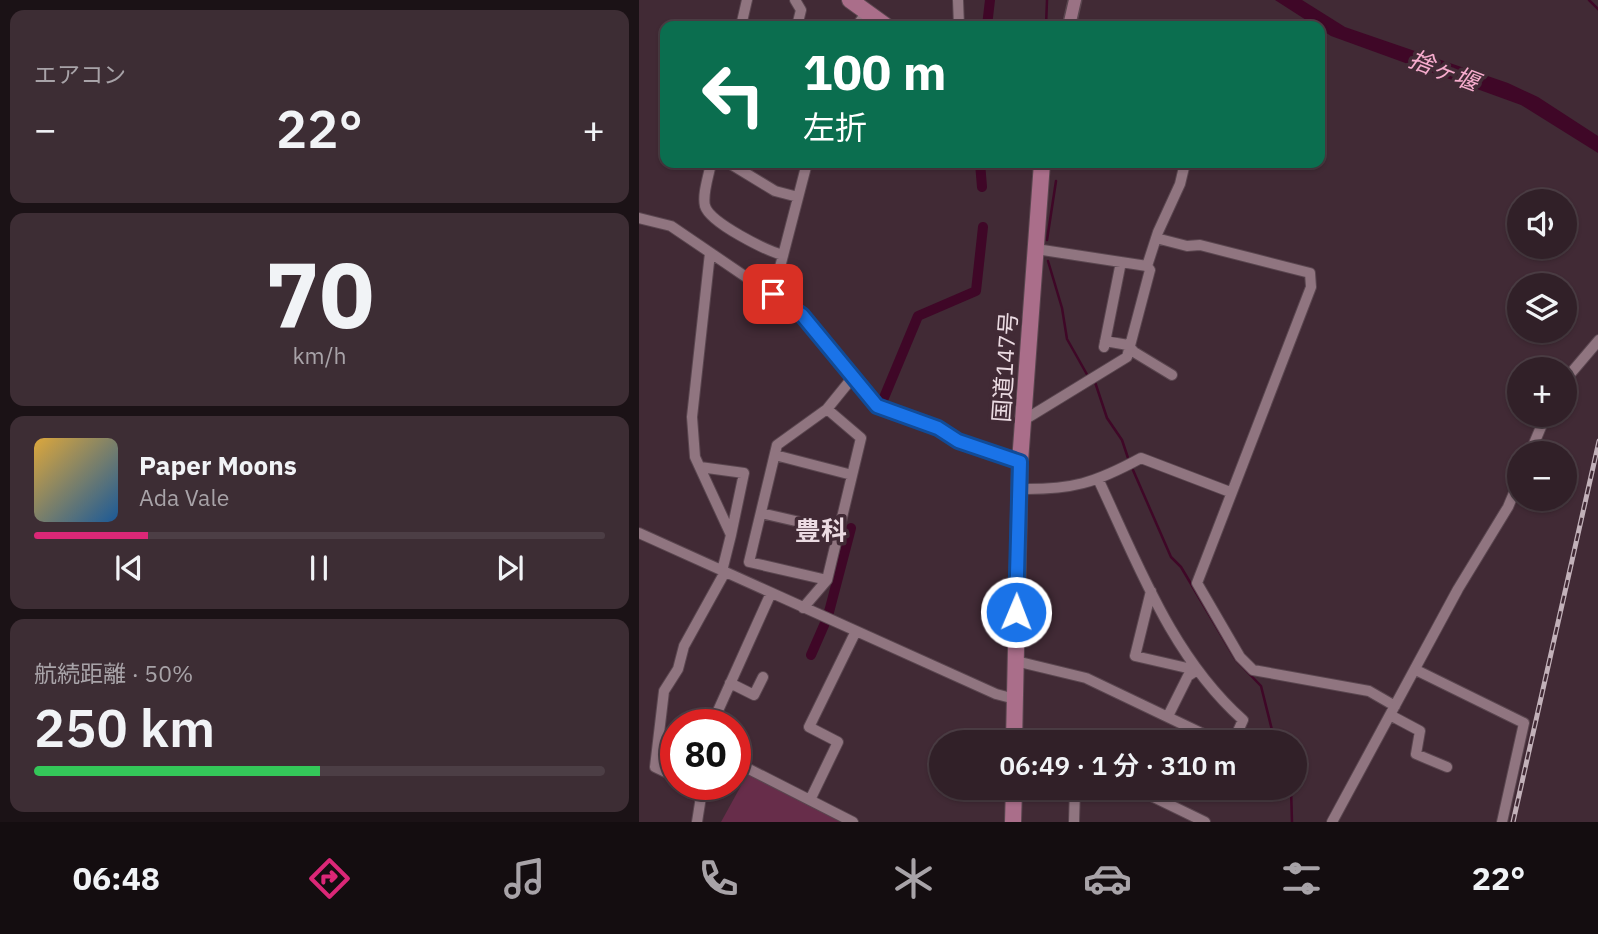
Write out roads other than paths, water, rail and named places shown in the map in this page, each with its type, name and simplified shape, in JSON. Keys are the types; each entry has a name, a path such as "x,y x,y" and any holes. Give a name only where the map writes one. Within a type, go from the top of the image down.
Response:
{"highway":[{"path":"850,0 861,20"},
{"name":"国道147号","path":"1014,730 1020,462 1042,168"},
{"path":"1013,822 1014,800"}],"main road":[{"path":"1070,21 1075,0"}],"street":[{"path":"742,21 747,0"},
{"path":"795,0 801,10 798,21"},
{"path":"958,0 959,21"},
{"path":"710,168 705,202 709,212 756,245 783,255"},
{"path":"737,168 775,191 798,197"},
{"path":"773,294 807,168"},
{"path":"1023,418 1029,418 1127,358 1150,270 1147,266 1184,168"},
{"path":"639,218 671,226 802,315 877,406 938,428 958,441 1020,462"},
{"path":"1156,238 1187,246 1200,245 1310,273 1311,287 1197,583 1243,660 1257,671 1369,691 1420,731 1416,754 1447,767"},
{"path":"1036,249 1147,266"},
{"path":"710,253 692,417 695,457 731,535"},
{"path":"1121,262 1105,344 1131,348 1173,375"},
{"path":"1577,365 1598,340"},
{"path":"827,580 749,562 777,446 827,409 853,377"},
{"path":"803,608 827,580 861,438 827,409"},
{"path":"775,456 852,475"},
{"path":"1019,489 1073,486 1099,481 1141,458 1230,492"},
{"path":"661,709 663,691 678,669 684,646 723,572 743,473 700,467"},
{"path":"1099,481 1151,591 1197,670 1243,720 1238,730"},
{"path":"1332,822 1507,503"},
{"path":"761,513 839,531"},
{"path":"639,533 996,694 1015,699"},
{"path":"1151,591 1135,656 1197,670"},
{"path":"719,709 771,593"},
{"path":"810,800 838,742 809,727 856,631"},
{"path":"1016,661 1086,678 1196,730"},
{"path":"1168,716 1188,676 1197,670"},
{"path":"1417,670 1524,723 1502,822"},
{"path":"730,683 754,695 763,677"},
{"path":"660,720 655,767 660,769"},
{"path":"751,770 853,822"},
{"path":"697,822 700,800"},
{"path":"1074,822 1075,800"},
{"path":"1160,800 1205,822"}],"water":[{"name":"捨ヶ堰","path":"1275,0 1302,0 1345,27 1508,83 1538,97 1598,136 1598,153 1521,105 1331,36 1325,32 1325,21 1308,21"}],"waterway":[{"path":"988,21 990,0"},
{"path":"1046,21 1047,0"},
{"path":"1589,0 1599,10"},
{"path":"980,168 982,187"},
{"path":"1047,240 1056,181"},
{"path":"883,400 918,316 976,291 983,227"},
{"path":"1048,261 1062,308 1067,339 1089,378"},
{"path":"1095,382 1107,418 1122,440 1128,458"},
{"path":"1133,470 1171,557 1181,567 1236,660 1261,686 1272,730"},
{"path":"829,612 851,528"},
{"path":"811,655 825,623"},
{"path":"1291,800 1292,822"}],"railway":[{"path":"1513,822 1599,441"}],"district":[{"name":"豊科","path":"821,530"}]}
